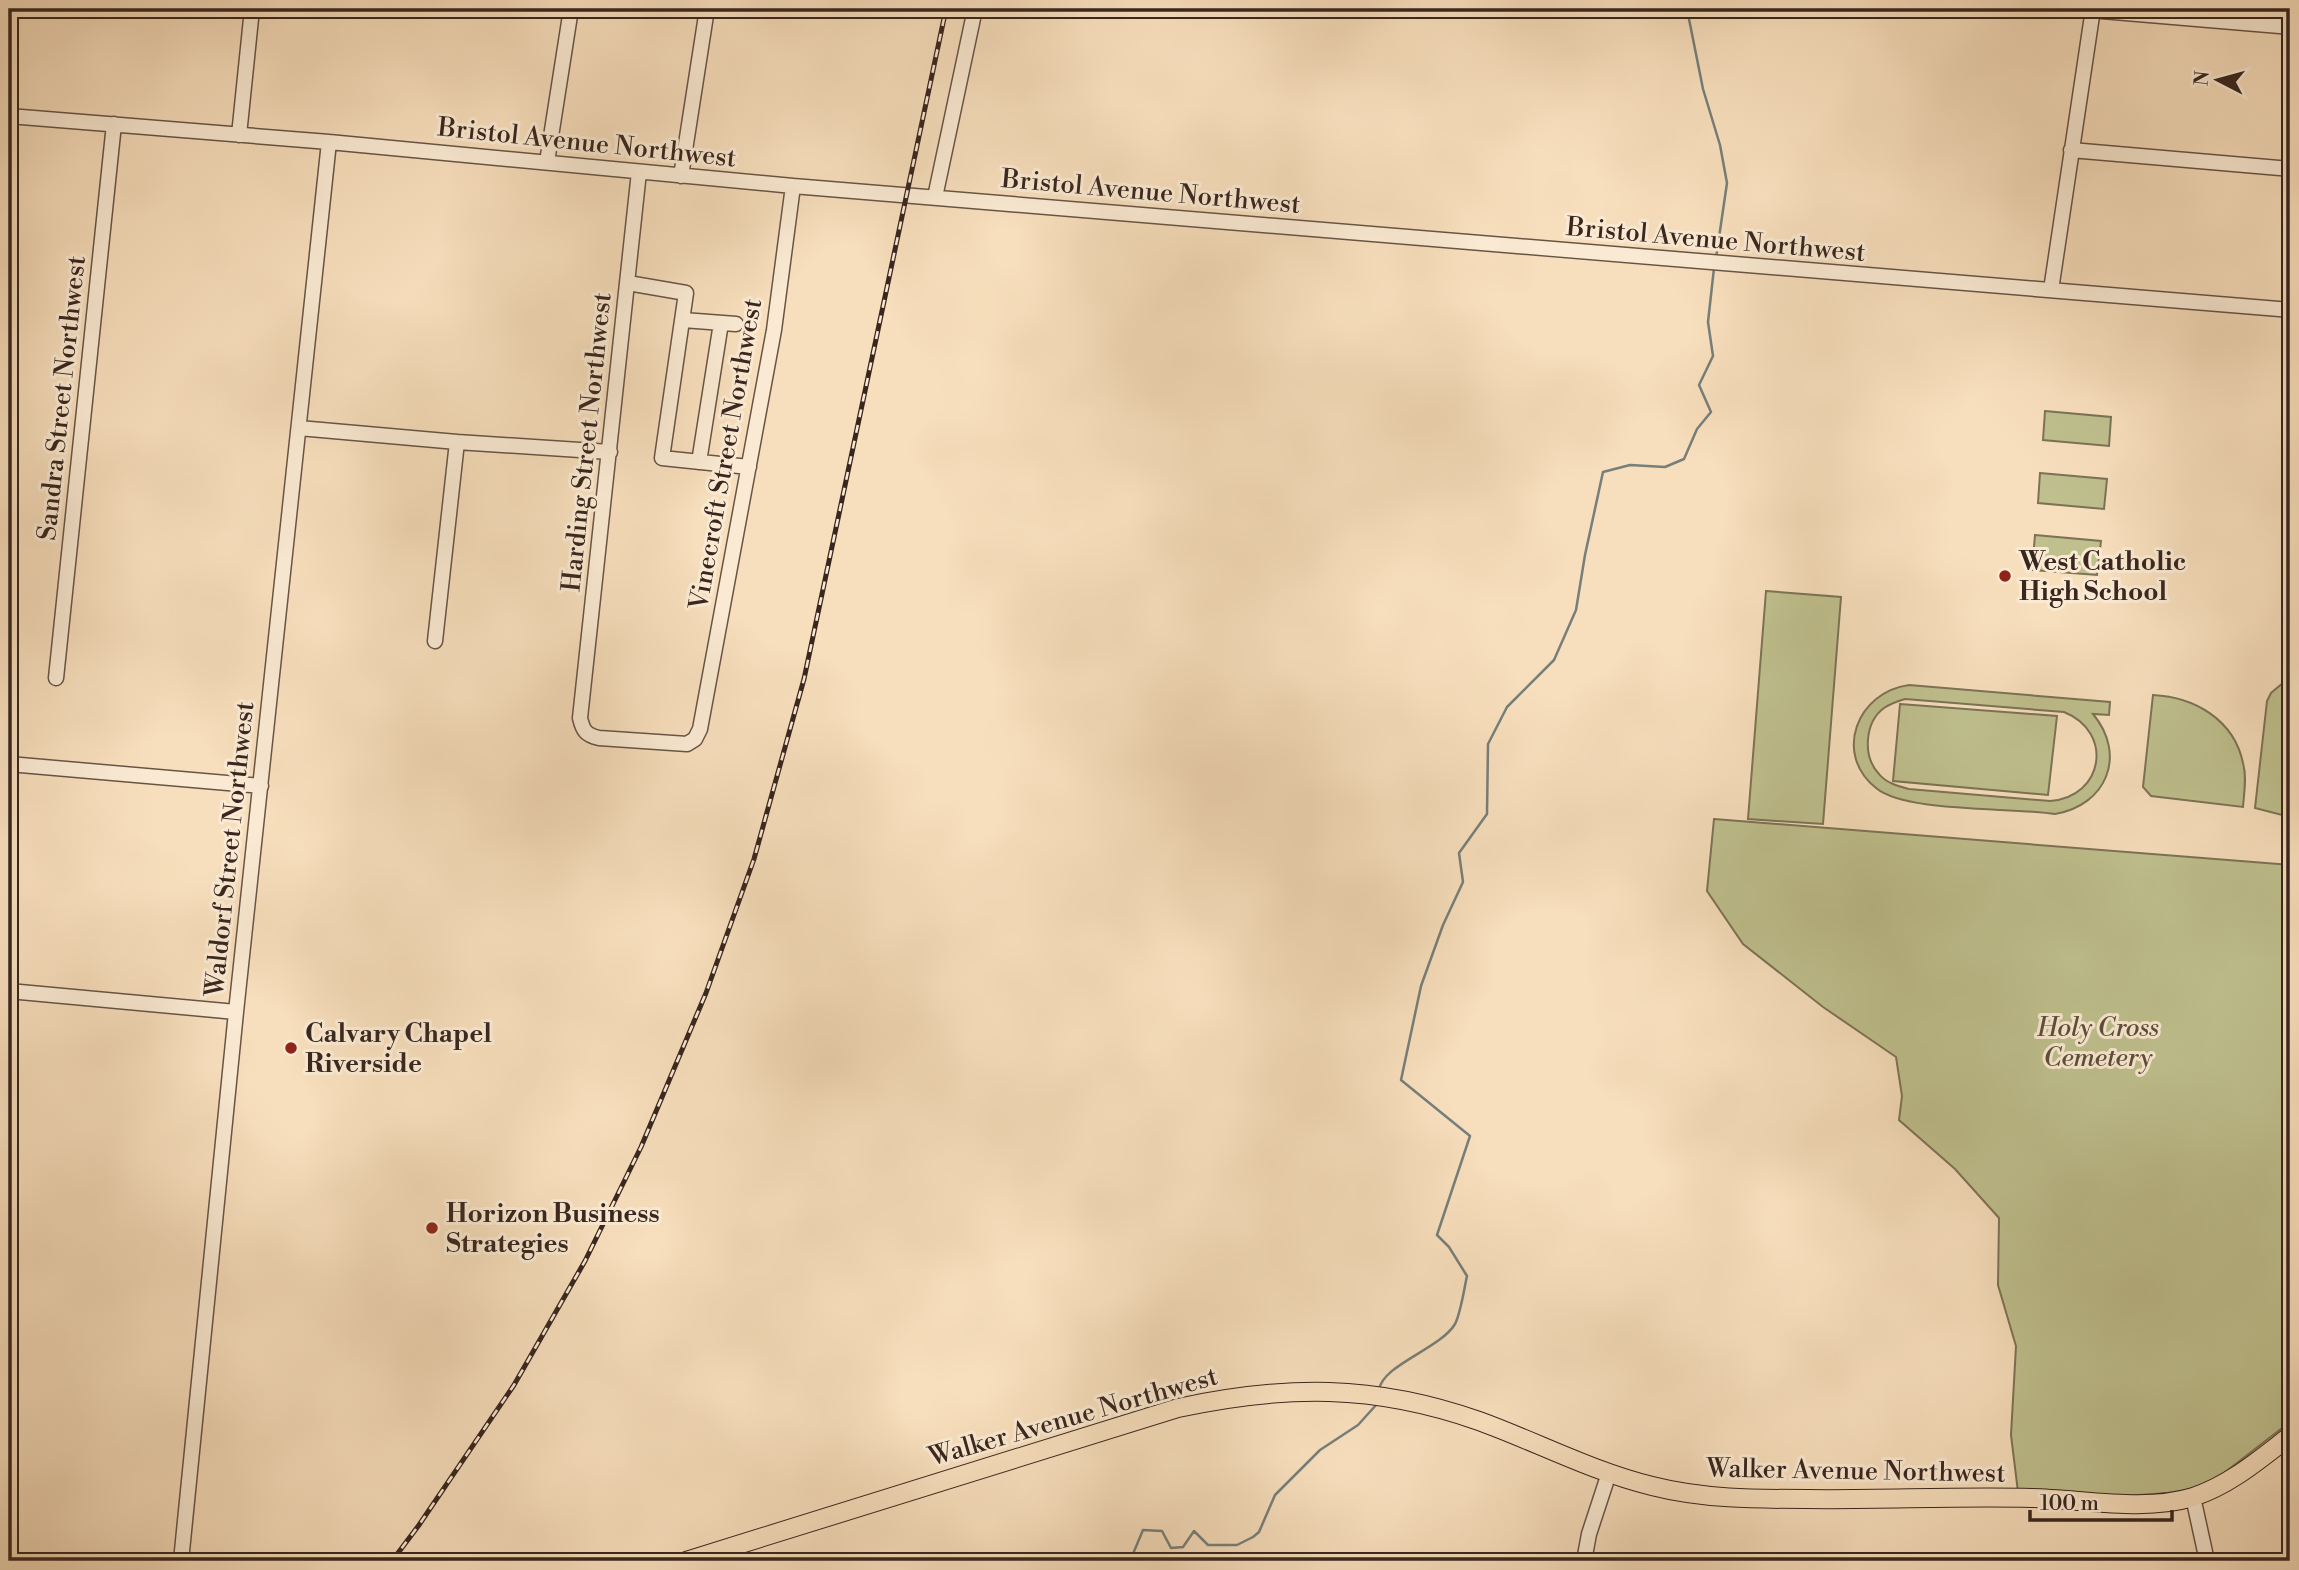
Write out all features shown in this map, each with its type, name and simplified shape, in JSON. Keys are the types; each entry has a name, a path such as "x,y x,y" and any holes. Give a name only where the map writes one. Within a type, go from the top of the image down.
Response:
{"main road":[{"name":"Walker Avenue Northwest","path":"687,1561 1178,1408 1257,1394 1296,1391 1349,1392 1390,1397 1480,1421 1581,1464 1654,1487 1729,1499 2031,1498 2142,1503 2193,1497 2220,1486 2247,1470 2290,1436"}],"street":[{"path":"239,135 252,9"},
{"path":"547,162 571,9"},
{"path":"681,176 707,9"},
{"path":"935,197 975,9"},
{"path":"2052,290 2088,9 2290,27"},
{"name":"Bristol Avenue Northwest","path":"9,116 1495,246 2290,310"},
{"name":"Sandra Street Northwest","path":"56,678 114,124"},
{"name":"Waldorf Street Northwest","path":"181,1561 236,1012 330,142"},
{"path":"2071,150 2290,169"},
{"name":"Harding Street Northwest","path":"639,172 580,718 582,729 587,735 599,738 687,744 695,739 699,729"},
{"name":"Vinecroft Street Northwest","path":"699,729 774,330 793,186"},
{"path":"628,283 686,293 662,458 749,467"},
{"path":"682,320 736,324"},
{"path":"699,462 720,323"},
{"path":"299,428 610,452"},
{"path":"435,640 457,442"},
{"path":"9,764 261,786"},
{"path":"9,991 236,1012"},
{"path":"1584,1561 1589,1535 1609,1473"},
{"path":"2193,1497 2207,1561"}],"green space":[{"path":"2045,411 2111,417 2109,446 2043,440"},
{"path":"2040,473 2107,479 2104,509 2038,503"},
{"path":"2035,535 2101,541 2097,575 2032,570"},
{"path":"1766,591 1841,597 1823,824 1748,819"},
{"path":"2290,677 2290,817 2255,808 2267,701 2271,693"},
{"path":"1909,685 2110,702 2109,715 2093,714 2109,746 2110,761 2106,776 2099,789 2088,800 2073,809 2055,814 1960,808 1910,802 1890,796 1876,788 1863,774 1856,759 1854,742 1857,726 1864,712 1876,699 1891,690","holes":["1905,699 2064,712 2080,721 2090,734 2096,748 2096,762 2091,776 2082,788 2068,797 2050,801 1909,789 1885,780 1874,767 1868,749 1870,730 1878,714 1884,708"]},
{"path":"2153,695 2184,700 2198,706 2222,723 2238,748 2244,768 2243,807 2151,796 2143,787"},
{"path":"1900,704 2057,716 2048,795 1893,781"},
{"name":"Holy Cross Cemetery","path":"1714,819 2290,865 2290,1422 2224,1473 2198,1488 2111,1497 2018,1492 2011,1435 2016,1346 1998,1285 1999,1218 1955,1169 1899,1120 1902,1096 1896,1057 1823,1007 1743,944 1707,891"}],"waterway":[{"path":"1687,9 1703,89 1720,145 1727,183 1716,258"},
{"path":"1379,1390 1390,1373 1448,1333 1455,1324 1467,1276 1449,1247 1437,1235 1470,1136 1401,1080 1421,986 1443,925 1463,882 1459,853 1487,814 1488,744 1507,707 1554,660 1576,610 1603,472 1630,465 1665,467 1684,459 1697,429 1711,412 1699,385 1713,356 1708,322 1714,268"},
{"path":"1130,1561 1143,1530 1162,1531 1171,1548 1183,1547 1194,1531 1208,1545 1237,1545 1253,1537 1259,1532 1275,1495 1320,1450 1358,1425 1377,1404"}],"railway":[{"path":"392,1561 514,1385 585,1261 641,1147 706,993 754,859 804,679 946,9"}],"place":[{"name":"West Catholic High School","path":"2005,576"},
{"name":"Calvary Chapel Riverside","path":"291,1048"},
{"name":"Horizon Business Strategies","path":"432,1228"}]}
